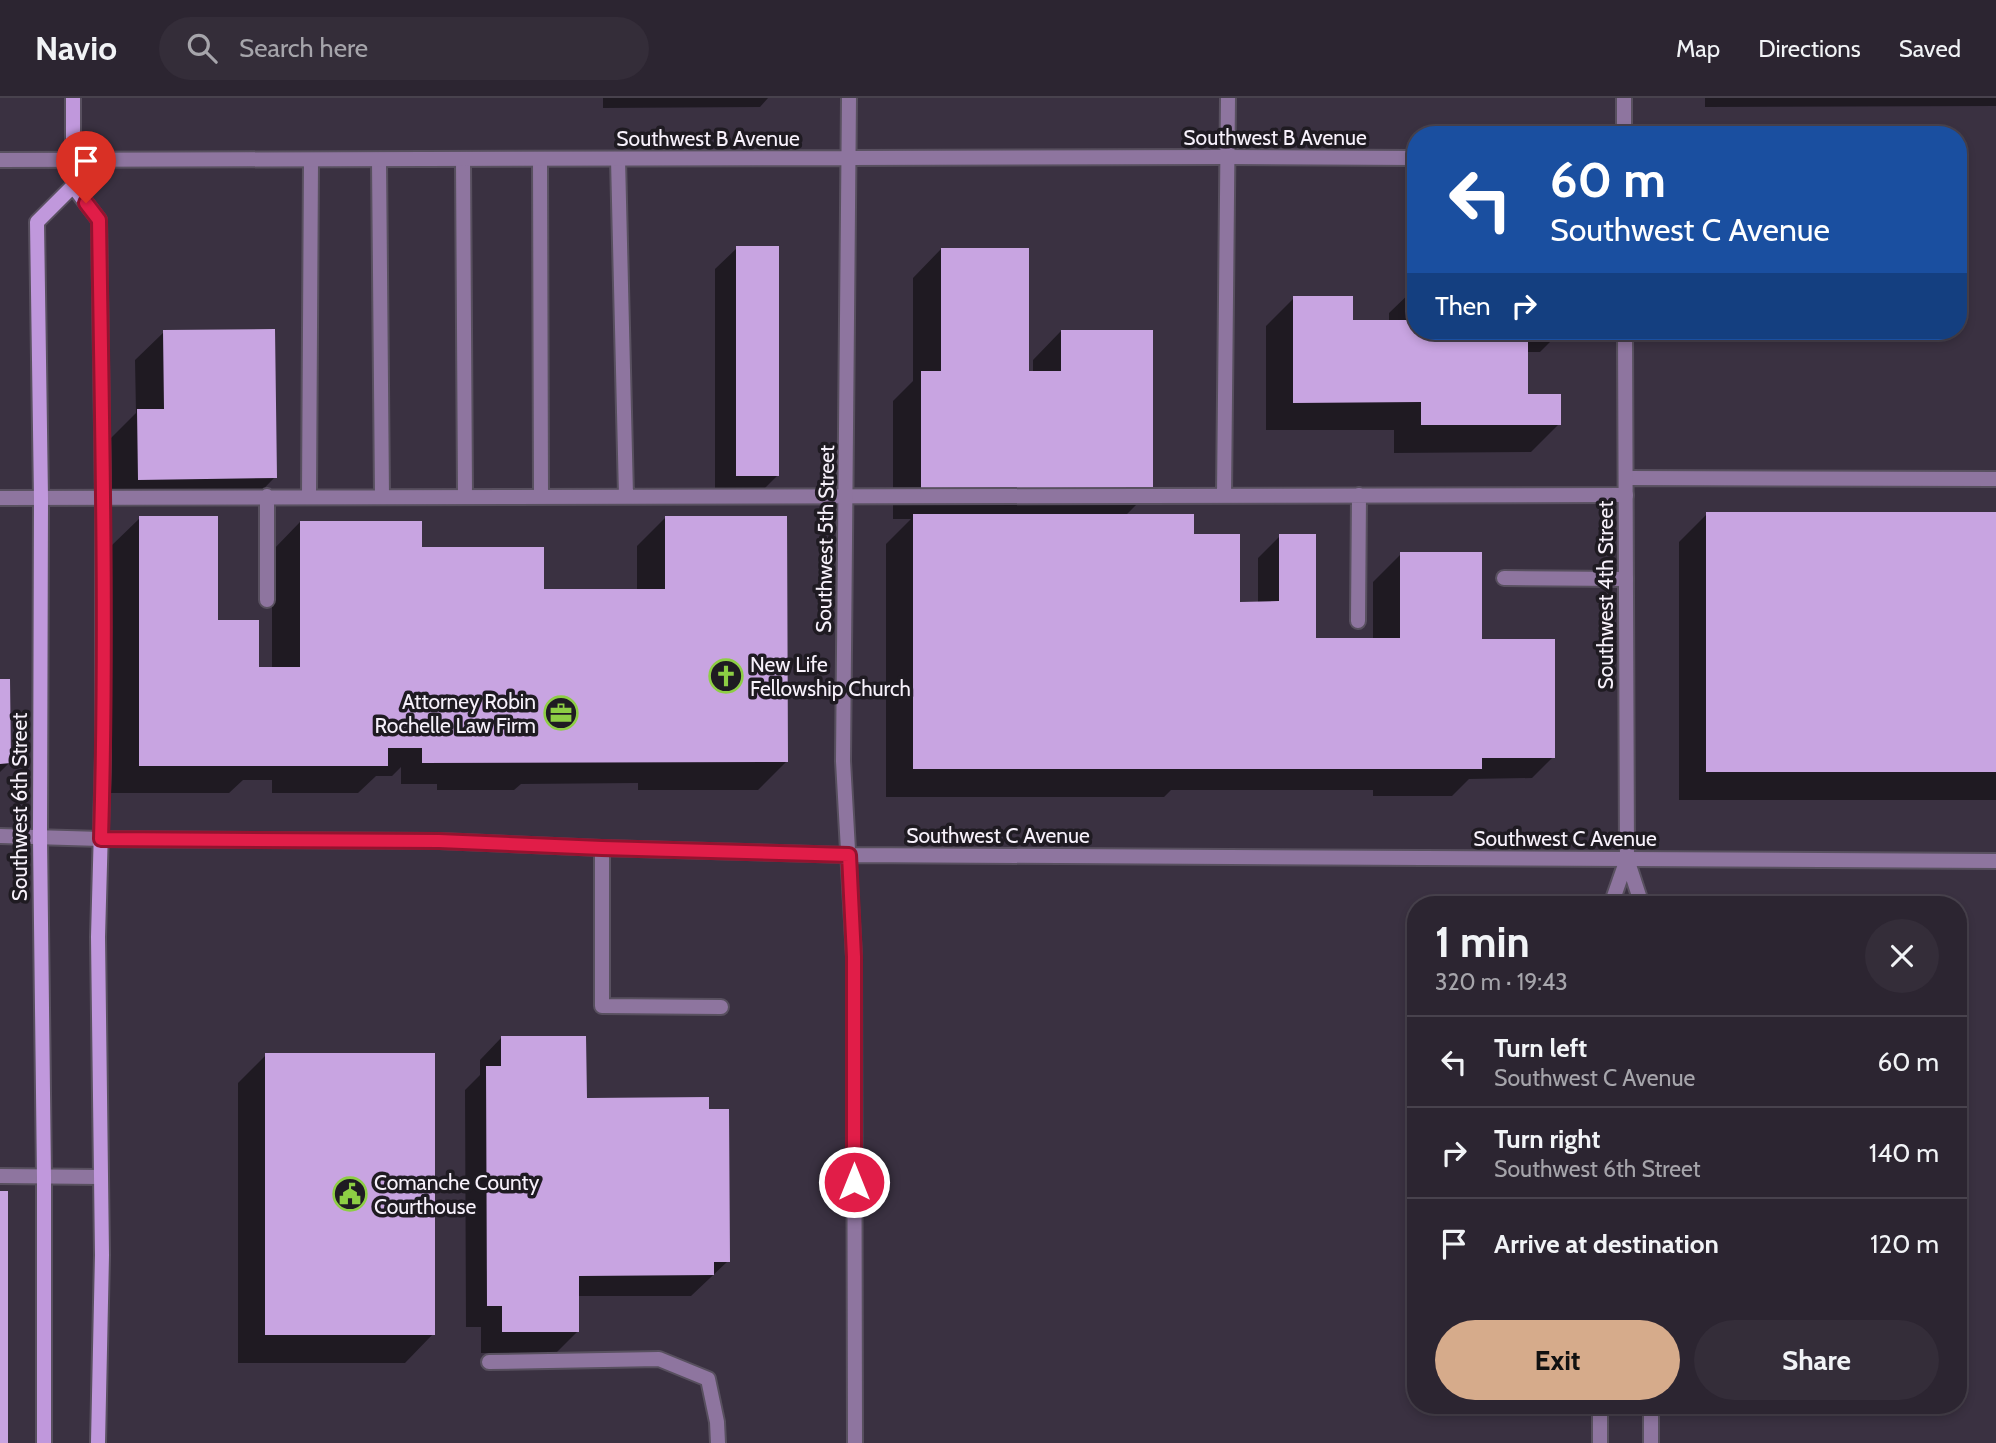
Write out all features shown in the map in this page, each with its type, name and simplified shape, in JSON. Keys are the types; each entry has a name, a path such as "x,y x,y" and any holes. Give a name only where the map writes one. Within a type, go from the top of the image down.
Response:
{"main road":[{"path":"73,98 73,186 99,220 103,498 103,756 99,937 102,1255 99,1443"},
{"name":"Southwest 6th Street","path":"44,1443 41,498 37,222 73,186"}],"street":[{"name":"Southwest 5th Street","path":"849,98 843,761 854,957 855,1443"},
{"path":"1224,496 1228,98"},
{"path":"1624,98 1624,126"},
{"name":"Southwest B Avenue","path":"0,160 1407,158"},
{"path":"618,159 626,496"},
{"path":"309,496 311,160"},
{"path":"379,160 382,496"},
{"path":"463,160 466,496"},
{"path":"540,160 541,496"},
{"name":"Southwest 4th Street","path":"1625,340 1627,859 1639,896"},
{"path":"1626,478 1996,479"},
{"path":"1358,621 1359,495"},
{"path":"0,498 1626,495"},
{"path":"267,496 267,600"},
{"path":"1504,578 1626,579"},
{"name":"Southwest C Avenue","path":"0,836 439,841 849,855 1996,861"},
{"path":"602,848 602,1006 721,1007"},
{"name":"Southwest 4th Street","path":"1614,896 1627,859"},
{"path":"0,1176 100,1177"},
{"path":"489,1362 659,1359 708,1379 718,1422 718,1443"},
{"path":"1600,1414 1600,1443"},
{"path":"1651,1414 1651,1443"}],"building":[{"path":"736,246 779,246 779,476 736,476"},
{"path":"941,248 1029,248 1029,371 1061,371 1061,330 1153,330 1153,491 921,491 921,371 941,371"},
{"path":"1293,296 1353,296 1353,320 1407,320 1407,340 1528,340 1528,394 1561,394 1561,425 1421,425 1421,402 1293,403"},
{"path":"275,329 277,478 138,480 137,409 164,409 163,330"},
{"path":"1706,512 1996,512 1996,772 1706,772"},
{"path":"913,514 1194,514 1194,534 1240,534 1240,602 1279,601 1279,534 1316,534 1316,638 1400,638 1400,552 1482,552 1482,639 1555,639 1555,758 1482,758 1482,769 913,769"},
{"path":"139,516 218,516 218,620 259,620 259,667 300,667 300,521 422,521 422,547 544,547 544,589 665,589 665,516 787,516 788,762 422,763 422,748 388,748 388,766 139,766"},
{"path":"0,679 10,679 11,763 0,764"},
{"path":"501,1036 586,1036 587,1098 709,1097 709,1109 729,1109 730,1262 714,1262 714,1275 579,1276 579,1332 502,1332 502,1306 487,1306 486,1066 501,1066"},
{"name":"Comanche County Courthouse","path":"265,1053 435,1053 435,1335 265,1335"},
{"path":"0,1191 8,1191 8,1443 0,1443"}],"place":[{"name":"New Life Fellowship Church","path":"726,676"},
{"name":"Attorney Robin Rochelle Law Firm","path":"561,713"},
{"name":"Comanche County Courthouse","path":"350,1194"}],"route":[{"path":"86,203 99,220 103,498 101,839 439,841 849,855 854,957 854,1182"}]}
